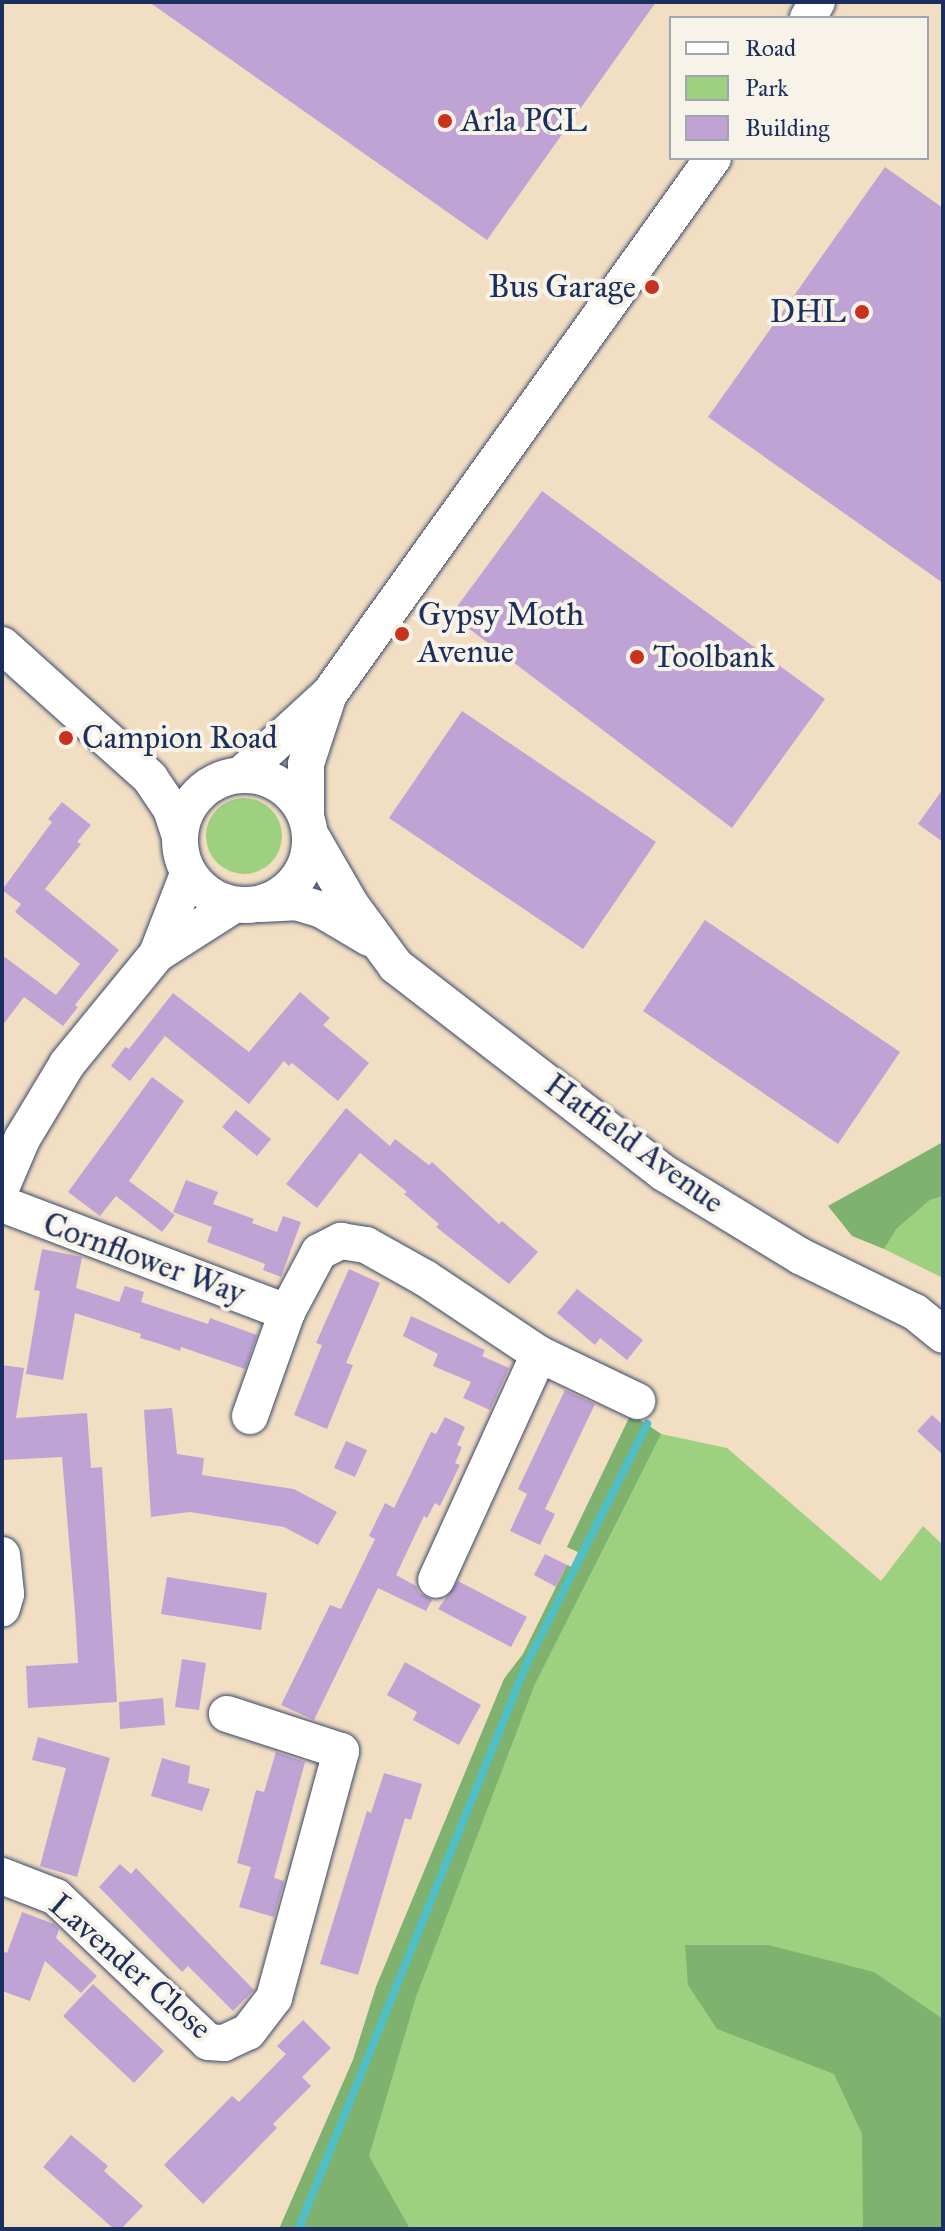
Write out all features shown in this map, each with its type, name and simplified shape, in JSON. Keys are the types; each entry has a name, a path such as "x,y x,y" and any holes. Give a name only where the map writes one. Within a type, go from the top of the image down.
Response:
{"street":[{"path":"179,834 189,805 203,789 231,776 330,693 712,160"},
{"path":"2,645 55,696 121,750 156,786 171,809 188,874 215,899 246,905"},
{"path":"157,954 246,905 282,894 299,878 309,854 306,764 330,693"},
{"path":"121,750 157,768 196,778 231,776 280,784 293,795 308,825"},
{"name":"Hatfield Avenue","path":"308,825 336,882 396,966 664,1173 800,1256 929,1314 943,1335"},
{"path":"2,1186 22,1139 67,1064 157,954 188,874"},
{"name":"Hatfield Avenue","path":"246,905 296,902 322,910 377,943"},
{"name":"Cornflower Way","path":"2,1204 287,1312"},
{"name":"Cornflower Way","path":"250,1416 287,1312 319,1252 341,1241 366,1245 425,1278 539,1354 637,1401"},
{"path":"436,1580 539,1354"},
{"path":"2,1555 6,1594 2,1608"},
{"name":"Lavender Close","path":"2,1876 56,1897 208,2042 224,2043 248,2032 274,1998 341,1751 227,1714"}],"green space":[{"path":"244,798 259,801 271,809 279,821 282,836 279,851 271,863 259,871 244,874 229,871 217,863 209,851 206,836 209,821 217,809 229,801"},
{"path":"943,1142 943,1196 930,1200 896,1229 884,1249 852,1236 828,1206"},
{"path":"943,1196 943,1278 884,1249 895,1229 930,1200"},
{"path":"631,1414 661,1434 727,1448 881,1581 923,1526 943,1545 943,2229 279,2229 353,2060 376,1987 504,1679 523,1654 567,1565 571,1567 578,1552 567,1547"},
{"path":"631,1414 661,1434 534,1686 416,1997 369,2156 410,2229 279,2229 353,2060 376,1987 504,1679 523,1654 567,1565 571,1567 578,1552 567,1547"},
{"path":"685,1945 768,1945 874,1972 943,2019 943,2229 863,2229 862,2134 834,2074 717,2029 688,1985"}],"building":[{"name":"Arla PCL","path":"149,2 656,2 487,240"},
{"name":"DHL","path":"885,167 943,208 943,583 708,417"},
{"name":"Toolbank","path":"542,491 825,699 732,828 451,615"},
{"path":"462,711 656,842 583,949 389,818"},
{"path":"943,789 943,842 918,824"},
{"path":"62,802 91,825 77,842 81,844 45,889 119,950 75,1005 78,1007 63,1026 24,997 2,1026 2,955 56,995 80,964 15,912 21,904 2,890 52,822 48,819"},
{"path":"705,920 900,1052 838,1144 643,1011"},
{"path":"300,992 330,1018 323,1025 369,1063 338,1101 292,1063 289,1066 284,1061 249,1104 165,1036 130,1081 111,1066 125,1047 129,1049 173,993 249,1052"},
{"path":"152,1077 184,1101 129,1181 175,1215 162,1232 116,1196 100,1216 68,1192"},
{"path":"346,1108 390,1146 395,1139 429,1165 432,1162 499,1224 502,1221 538,1252 509,1284 436,1227 439,1224 404,1194 407,1192 360,1153 317,1208 286,1184"},
{"path":"236,1110 271,1139 257,1156 222,1127"},
{"path":"186,1180 218,1192 213,1204 254,1219 252,1223 277,1232 283,1216 301,1222 281,1277 263,1270 265,1264 207,1242 212,1227 173,1212"},
{"path":"42,1249 82,1257 76,1288 119,1302 125,1286 144,1292 141,1302 208,1324 210,1318 257,1335 245,1369 181,1347 180,1351 140,1338 141,1334 75,1313 63,1380 26,1374 40,1291 34,1290"},
{"path":"349,1269 380,1283 346,1363 353,1365 327,1429 294,1415 322,1345 316,1343"},
{"path":"577,1289 643,1340 627,1360 600,1338 595,1345 557,1313"},
{"path":"411,1316 485,1350 482,1356 509,1368 490,1410 463,1398 471,1382 433,1366 438,1354 403,1336"},
{"path":"2,1365 24,1368 16,1418 87,1413 91,1468 102,1467 117,1702 28,1708 26,1666 78,1663 75,1612 62,1457 2,1460"},
{"path":"565,1390 595,1404 545,1509 555,1514 540,1545 510,1531 527,1494 518,1489"},
{"path":"172,1408 177,1454 204,1458 202,1475 294,1489 337,1512 318,1545 284,1527 190,1512 151,1517 144,1410"},
{"path":"932,1415 943,1425 943,1455 917,1431"},
{"path":"445,1417 465,1427 457,1445 462,1447 455,1463 460,1465 440,1506 435,1503 427,1518 424,1516 396,1575 432,1600 426,1611 378,1588 314,1720 281,1705 330,1605 341,1609 375,1539 369,1536 385,1503 394,1508 431,1432 436,1434"},
{"path":"346,1441 367,1450 355,1477 334,1468"},
{"path":"545,1554 567,1565 556,1587 534,1575"},
{"path":"167,1577 267,1593 261,1630 161,1614"},
{"path":"458,1581 527,1617 511,1647 438,1609"},
{"path":"182,1659 206,1663 199,1710 175,1707"},
{"path":"405,1662 481,1705 459,1745 413,1720 417,1712 387,1695"},
{"path":"163,1698 165,1725 120,1729 119,1702"},
{"path":"38,1737 110,1758 77,1877 40,1866 66,1768 32,1760"},
{"path":"276,1752 305,1762 274,1878 284,1881 274,1917 239,1907 251,1867 237,1863 256,1790 264,1792"},
{"path":"162,1758 190,1766 188,1783 210,1789 202,1811 151,1796"},
{"path":"384,1773 422,1784 411,1820 405,1818 358,1975 320,1964 367,1811 371,1813"},
{"path":"120,1864 131,1874 136,1868 254,1990 233,2011 188,1966 182,1972 99,1887"},
{"path":"22,1912 54,1924 59,1929 56,1938 97,1976 81,1993 45,1961 30,2001 2,1991 2,1951 7,1953"},
{"path":"93,1984 164,2051 134,2083 63,2016"},
{"path":"303,2020 331,2048 302,2077 311,2086 273,2124 277,2128 203,2204 164,2165 232,2096 239,2102 286,2054 277,2046"},
{"path":"71,2135 108,2166 104,2171 143,2206 121,2229 114,2229 43,2167"}],"waterway":[{"path":"303,2229 300,2225 526,1665 647,1424"}],"place":[{"name":"Arla PCL","path":"445,121"},
{"name":"Bus Garage","path":"652,287"},
{"name":"DHL","path":"862,312"},
{"name":"Gypsy Moth Avenue","path":"402,634"},
{"name":"Toolbank","path":"637,657"},
{"name":"Campion Road","path":"66,738"}]}
